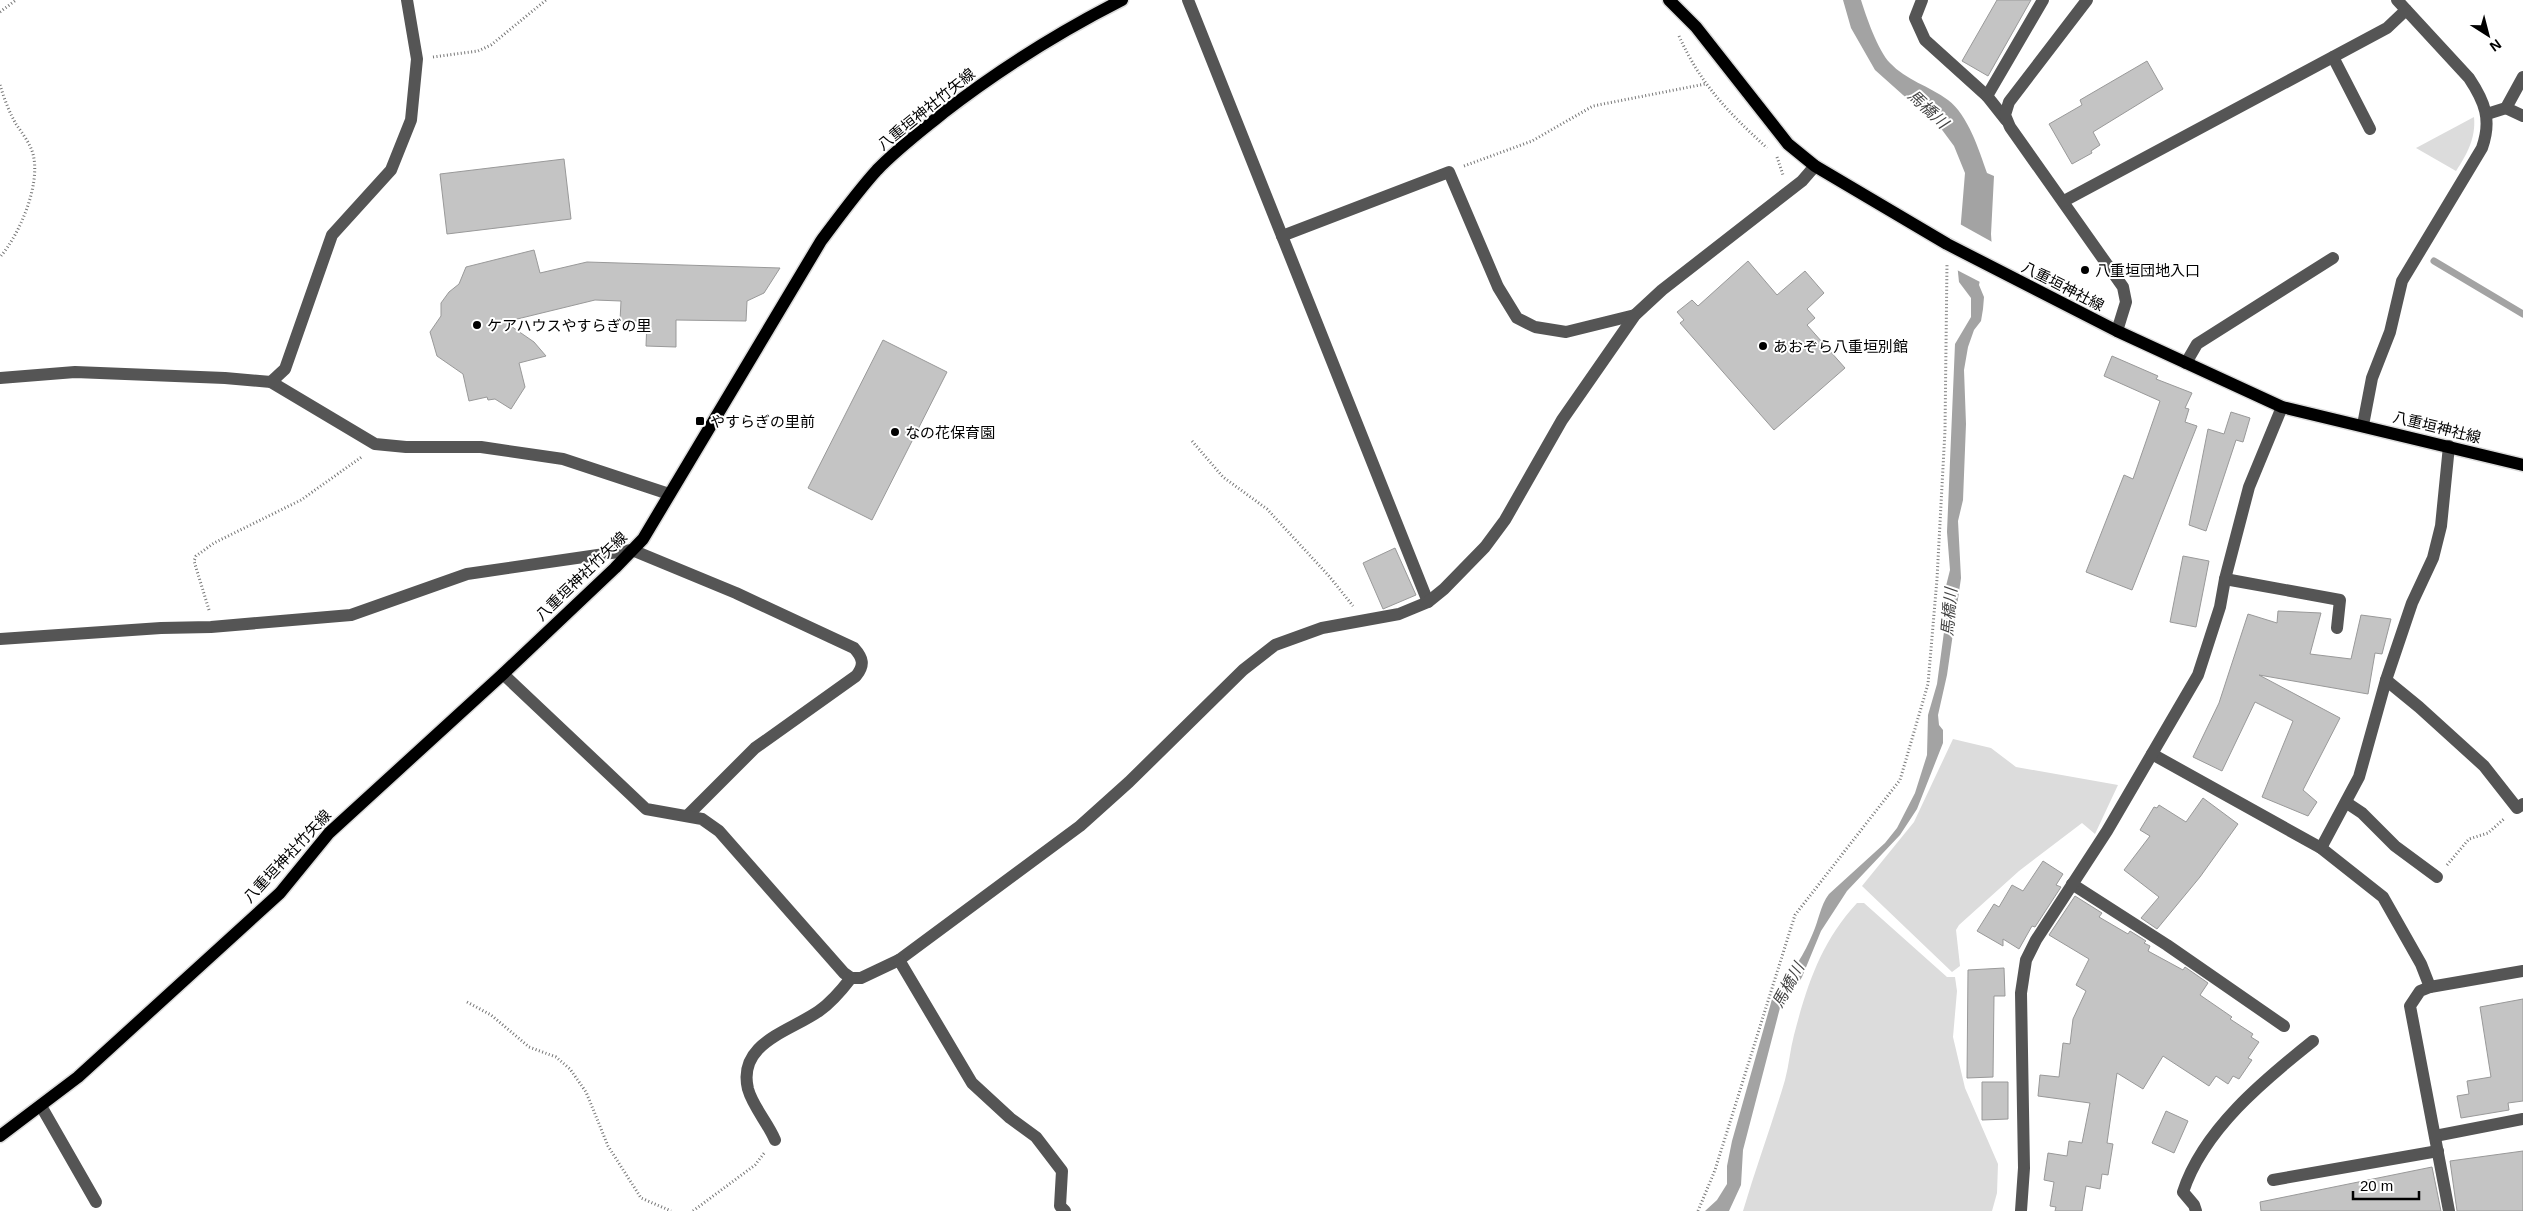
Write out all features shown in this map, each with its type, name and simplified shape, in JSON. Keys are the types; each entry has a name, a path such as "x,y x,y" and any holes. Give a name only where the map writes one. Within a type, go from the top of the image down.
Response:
{"main road":[{"name":"八重垣神社竹矢線","path":"0,1136 78,1078 280,893 329,833 503,674 643,539 821,241 847,205 878,170 908,141 1003,68 1069,27 1122,0"},
{"name":"八重垣神社線","path":"1669,0 1696,27 1788,144 1815,166 1949,245 2116,331 2282,406 2523,465"}],"street":[{"path":"271,382 285,368 332,235 391,170 411,120 417,59 407,0"},
{"path":"1188,0 1428,602"},
{"path":"1922,0 1915,18 1922,36 1987,96 2064,201 2123,287 2126,302 2116,331"},
{"path":"1987,96 2043,0"},
{"path":"2006,120 2006,109 2009,102 2087,0"},
{"path":"2363,425 2372,378 2390,332 2402,281 2482,148 2488,133 2487,114 2479,92 2469,78 2398,0"},
{"path":"2064,201 2387,28 2406,10"},
{"path":"2333,57 2370,129"},
{"path":"2506,108 2523,77"},
{"path":"2487,114 2506,108 2523,116"},
{"path":"503,674 646,809 702,819 719,831 844,973 851,978 861,978 899,960 1080,826 1129,782 1243,670 1276,645 1322,628 1399,614 1428,602 1464,571 1505,520 1562,420 1635,315 1662,290 1802,181 1815,166"},
{"path":"1282,236 1449,172 1498,287 1517,318 1535,327 1566,332 1635,315"},
{"path":"2186,364 2197,344 2334,258"},
{"path":"0,378 75,372 225,378 271,382 375,444 406,447 481,447 563,459 669,494"},
{"path":"2021,1211 2024,1196 2022,978 2026,960 2036,940 2107,831 2198,675 2220,607 2225,579 2249,487 2282,406"},
{"path":"2321,848 2347,803 2359,777 2386,680 2412,604 2433,558 2441,526 2449,446"},
{"path":"0,639 162,628 211,627 351,615 467,574 632,550 736,593 854,648 863,660 856,676 755,748 688,815"},
{"path":"2225,579 2340,600 2337,628"},
{"path":"2386,680 2484,766 2520,806"},
{"path":"2152,754 2321,848 2383,897 2421,964 2430,987"},
{"path":"2347,803 2362,813 2395,846 2438,876"},
{"path":"2072,884 2166,945 2284,1026"},
{"path":"899,960 972,1082 1010,1118 1036,1137 1062,1171 1060,1206 1065,1211"},
{"path":"2449,1211 2410,1006 2420,991 2430,987 2523,971"},
{"path":"775,1140 749,1092 746,1076 747,1062 759,1048 818,1012 836,998 851,978"},
{"path":"2196,1211 2194,1205 2182,1192 2206,1147 2258,1085 2313,1041"},
{"path":"41,1106 96,1202"},
{"path":"2435,1136 2523,1119"},
{"path":"2273,1180 2438,1151"}],"path":[{"path":"0,12 16,0"},
{"path":"417,59 478,51 491,45 546,0"},
{"path":"1676,31 1687,56 1704,84 1735,118 1776,156 1783,174 1782,181"},
{"path":"1449,172 1532,141 1593,106 1704,84"},
{"path":"0,85 15,122 29,144 34,161 32,184 19,230 0,257"},
{"path":"1698,1211 1715,1170 1795,915 1900,780 1928,684 1937,579 1945,430 1949,245"},
{"path":"1192,441 1223,477 1267,509 1329,576 1364,620"},
{"path":"211,627 210,616 194,561 196,556 214,543 301,500 372,450 375,444"},
{"path":"2438,876 2469,839 2488,833 2520,806"},
{"path":"467,1002 491,1015 529,1047 556,1057 570,1069 586,1092 608,1146 641,1198 671,1211"},
{"path":"694,1211 755,1165 775,1140"}],"shaded area":[{"path":"2474,117 2474,132 2470,146 2456,171 2416,148"},
{"path":"1953,739 1991,748 2016,767 2118,785 2095,834 2082,823 2019,871 1959,925 1956,930 1960,966 1952,972 1862,886 1914,822"},
{"path":"1857,903 1864,903 1947,977 1955,977 1957,991 1953,1037 1965,1088 1998,1164 1997,1193 1992,1211 1743,1211 1785,1080 1794,1035 1810,982 1834,933"}],"water":[{"name":"馬橋川","path":"1843,0 1861,0 1877,42 1890,63 1903,74 1948,100 1955,106 1967,124 1987,173 1994,176 1991,234 1993,264 1959,246 1965,173 1954,146 1934,119 1875,70 1851,28"},
{"name":"馬橋川","path":"1956,253 1980,280 1979,285 1984,297 1981,321 1974,330 1968,347 1964,370 1966,424 1963,500 1958,521 1961,578 1947,675 1938,715 1939,725 1943,730 1943,743 1917,809 1900,835 1847,891 1821,931 1798,984 1787,990 1781,1004 1743,1150 1741,1185 1729,1211 1705,1211 1717,1200 1727,1184 1727,1166 1732,1141 1774,992 1786,979 1806,949 1829,894 1885,843 1897,828 1915,793 1927,755 1928,715 1937,684 1946,617 1946,586 1950,570 1947,532 1955,344 1971,317 1971,298 1959,282"}],"pier":[{"path":"1958,223 1994,243 1995,264 1956,246"},
{"path":"1954,253 1992,271 1982,283 1955,269"}],"building":[{"path":"1997,0 2031,0 1988,76 1962,61"},
{"path":"2147,61 2163,89 2093,132 2100,145 2091,151 2092,153 2072,164 2049,124 2082,105 2080,100"},
{"path":"564,159 571,219 447,234 440,174"},
{"path":"534,250 540,273 587,262 780,268 764,293 747,301 746,321 676,320 676,347 646,346 647,321 620,321 621,301 595,300 505,322 534,342 546,356 519,363 525,387 511,409 495,399 488,400 487,397 469,401 463,374 437,356 430,332 441,316 441,303 449,292 459,284 466,267"},
{"name":"あおぞら八重垣別館","path":"1748,261 1777,295 1805,271 1824,293 1807,309 1815,318 1807,325 1845,368 1774,430 1680,323 1684,320 1677,312 1692,300 1698,306"},
{"name":"なの花保育園","path":"883,340 947,372 872,520 808,488"},
{"path":"2112,356 2158,376 2156,379 2192,393 2185,408 2189,409 2185,422 2197,426 2132,590 2086,572 2124,475 2133,479 2160,401 2104,376"},
{"path":"2231,412 2250,418 2243,442 2236,440 2206,531 2189,525 2208,429 2224,434"},
{"path":"1395,548 1416,595 1383,609 1363,563"},
{"path":"2183,556 2209,561 2196,627 2170,622"},
{"path":"2278,611 2321,613 2310,654 2351,659 2361,615 2391,619 2382,654 2375,653 2368,694 2259,675 2340,718 2303,790 2317,802 2308,816 2262,797 2293,721 2255,702 2222,771 2193,757 2219,703 2248,614 2277,623"},
{"path":"2203,798 2238,824 2200,877 2157,929 2141,918 2159,897 2124,870 2150,836 2140,830 2154,807 2157,808 2159,805 2186,822"},
{"path":"2043,861 2063,874 2056,885 2061,887 2035,927 2032,926 2019,949 2003,939 2003,946 1977,931 1994,904 1999,907 2012,885 2023,891"},
{"path":"2075,896 2102,913 2099,917 2128,934 2130,931 2146,941 2144,943 2150,946 2148,951 2183,970 2185,967 2208,983 2200,995 2232,1017 2230,1019 2253,1034 2251,1037 2259,1042 2248,1058 2252,1060 2239,1079 2233,1076 2228,1084 2216,1076 2209,1086 2163,1056 2143,1089 2117,1073 2107,1143 2113,1144 2108,1175 2102,1174 2100,1189 2086,1186 2082,1211 2055,1211 2056,1207 2050,1206 2054,1182 2044,1180 2048,1153 2067,1156 2069,1141 2082,1143 2090,1103 2038,1096 2040,1075 2059,1077 2063,1043 2070,1044 2073,1019 2086,991 2076,985 2089,959 2049,935"},
{"path":"2004,968 2005,996 1994,996 1993,1077 1967,1078 1968,970"},
{"path":"2523,999 2523,1101 2508,1103 2509,1110 2461,1118 2457,1096 2469,1094 2467,1081 2491,1077 2480,1007"},
{"path":"1982,1082 2008,1082 2008,1119 1982,1120"},
{"path":"2166,1111 2188,1121 2174,1153 2152,1143"},
{"path":"2523,1151 2523,1211 2457,1211 2450,1161"},
{"path":"2432,1167 2441,1211 2261,1211 2260,1202"}],"waterway":[{"path":"2434,261 2523,314"}],"place":[{"name":"八重垣団地入口","path":"2085,270"},
{"name":"ケアハウスやすらぎの里","path":"477,325"},
{"name":"あおぞら八重垣別館","path":"1763,346"},
{"name":"やすらぎの里前","path":"700,421"},
{"name":"なの花保育園","path":"895,432"}]}
